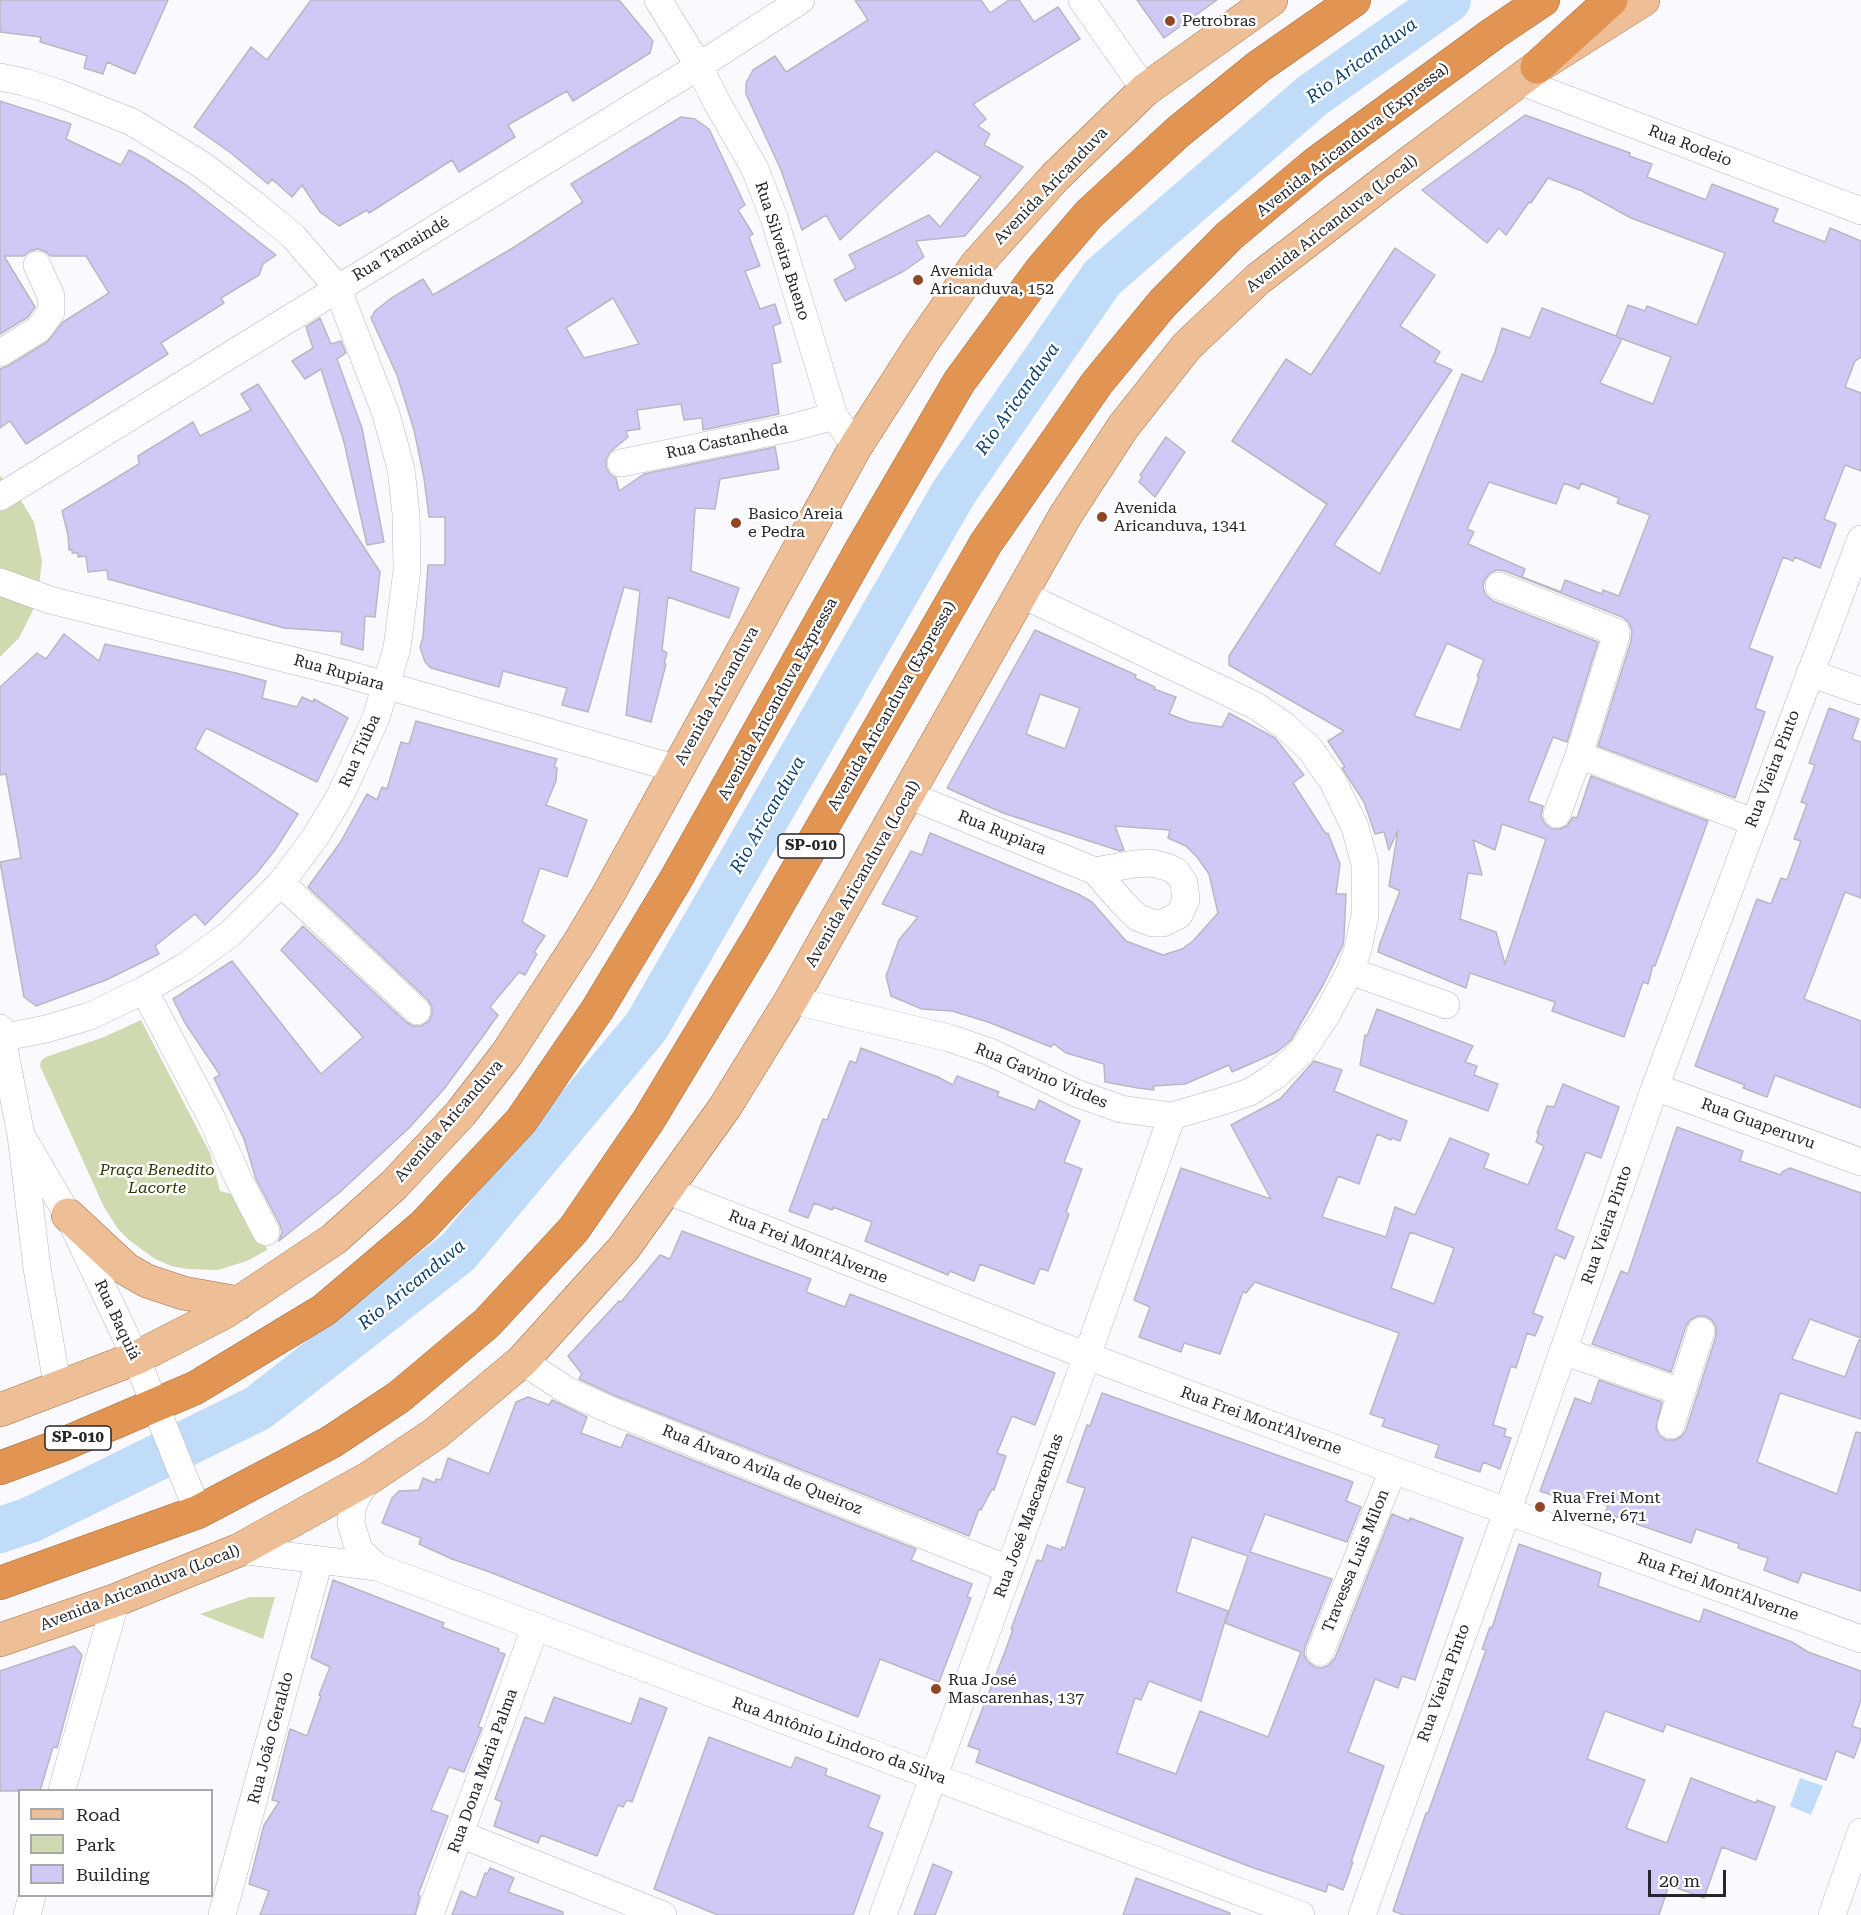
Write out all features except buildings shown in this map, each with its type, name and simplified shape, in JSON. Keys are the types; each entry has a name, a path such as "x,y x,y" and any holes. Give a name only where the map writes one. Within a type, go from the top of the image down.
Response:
{"highway":[{"name":"Avenida Aricanduva Expressa","path":"159,1414 195,1388 324,1310 423,1226 522,1121 597,1010 676,879 861,550 959,382 1041,270 1089,214 1178,132 1258,67 1354,0"},
{"name":"Avenida Aricanduva (Expressa)","path":"0,1583 195,1505 331,1442 399,1397 487,1323 573,1229 648,1121 759,937 986,543 1097,383 1162,304 1229,236 1315,164 1494,33 1543,0"},
{"path":"1528,74 1611,0"},
{"name":"SP-010","path":"0,1468 59,1446 159,1414"}],"main road":[{"name":"Avenida Aricanduva","path":"136,1358 225,1312 334,1239 394,1185 460,1113 506,1055 561,972 609,893 856,446 922,343 977,264 1055,177 1145,90 1271,0"},
{"name":"Avenida Aricanduva (Local)","path":"0,1640 116,1600 239,1550 369,1478 436,1433 522,1361 624,1248 725,1107 791,1000 1065,516 1123,426 1187,346 1258,279 1528,74 1642,0"},
{"path":"68,1215 126,1269 147,1281 183,1293 239,1303"},
{"path":"0,1410 136,1358"}],"street":[{"name":"Rua Silveira Bueno","path":"658,0 699,66 755,169 767,198 834,416 856,446"},
{"name":"Rua Tamaindé","path":"0,497 337,287 699,66 801,0"},
{"path":"1082,0 1145,90"},
{"name":"Rua Rodeio","path":"1528,74 1861,211"},
{"path":"0,77 56,92 132,122 202,165 292,236 337,287"},
{"path":"0,353 39,329 51,312 51,296 38,264"},
{"name":"Rua Tiúba","path":"1,1035 46,1029 90,1016 144,990 186,966 231,933 281,883 316,836 340,796 376,718 397,648 407,570 406,514 401,469 386,414 337,287"},
{"name":"Rua Castanheda","path":"621,463 791,428 834,416"},
{"name":"Rua Vieira Pinto","path":"1362,1915 1508,1510 1655,1087 1861,539"},
{"name":"Rua Rupiara","path":"0,582 50,600 343,673 524,723 677,769"},
{"path":"1499,586 1616,632 1616,639 1579,755 1557,814"},
{"name":"Rua Gavino Virdes","path":"791,1000 949,1038 990,1052 1076,1093 1121,1109 1172,1116 1250,1092 1275,1076 1303,1050 1327,1014 1350,971 1358,949 1365,915 1365,864 1355,827 1333,782 1310,749 1285,726 1256,706 1021,594"},
{"path":"1809,673 1861,691"},
{"path":"1579,755 1754,822"},
{"name":"Rua Rupiara","path":"908,795 1095,871"},
{"path":"281,883 417,1011"},
{"path":"1350,971 1446,1005"},
{"path":"144,990 212,1119 237,1176 266,1232"},
{"name":"Rua Baquiá","path":"1,1035 21,1135 38,1268 58,1389"},
{"name":"Rua Guaperuvu","path":"1655,1087 1861,1162"},
{"name":"Rua José Mascarenhas","path":"883,1915 1088,1356 1172,1116"},
{"name":"Rua Baquiá","path":"21,1135 68,1215 136,1358 195,1505"},
{"name":"Rua Frei Mont'Alverne","path":"666,1190 1088,1356 1393,1470 1861,1639"},
{"path":"1671,1425 1701,1331"},
{"path":"1563,1351 1681,1392"},
{"name":"Rua Álvaro Avila de Queiroz","path":"522,1361 568,1391 610,1410 1008,1569"},
{"name":"Travessa Luis Milon","path":"1320,1653 1393,1470"},
{"name":"Rua Antônio Lindoro da Silva","path":"369,1478 351,1509 351,1523 359,1550 377,1567"},
{"name":"Rua Antônio Lindoro da Silva","path":"239,1550 377,1567 1302,1915"},
{"name":"Rua João Geraldo","path":"220,1902 319,1561"},
{"path":"63,1789 116,1600"},
{"name":"Rua Dona Maria Palma","path":"430,1915 535,1628"},
{"path":"1832,1915 1861,1832"},
{"path":"460,1834 663,1915"},
{"path":"27,1915 32,1897"}],"green space":[{"path":"0,476 13,487 34,522 42,561 37,602 19,638 0,657"},
{"name":"Praça Benedito Lacorte","path":"141,1020 210,1153 220,1191 239,1196 265,1243 267,1250 247,1261 218,1270 187,1269 171,1266 155,1259 129,1240 118,1229 104,1207 40,1066 41,1061 46,1057 104,1037"},
{"path":"250,1597 275,1597 263,1639 200,1614"}],"water":[{"path":"1800,1778 1823,1786 1811,1815 1790,1806"}],"waterway":[{"name":"Rio Aricanduva","path":"0,1530 30,1520 258,1408 458,1252 646,1027 954,492 1102,278 1313,95 1448,0"}],"place":[{"name":"Petrobras","path":"1170,21"},
{"name":"Avenida Aricanduva, 152","path":"918,280"},
{"name":"Avenida Aricanduva, 1341","path":"1102,517"},
{"name":"Basico Areia e Pedra","path":"736,523"},
{"name":"Rua Frei Mont Alverne, 671","path":"1540,1507"},
{"name":"Rua José Mascarenhas, 137","path":"936,1689"}]}
